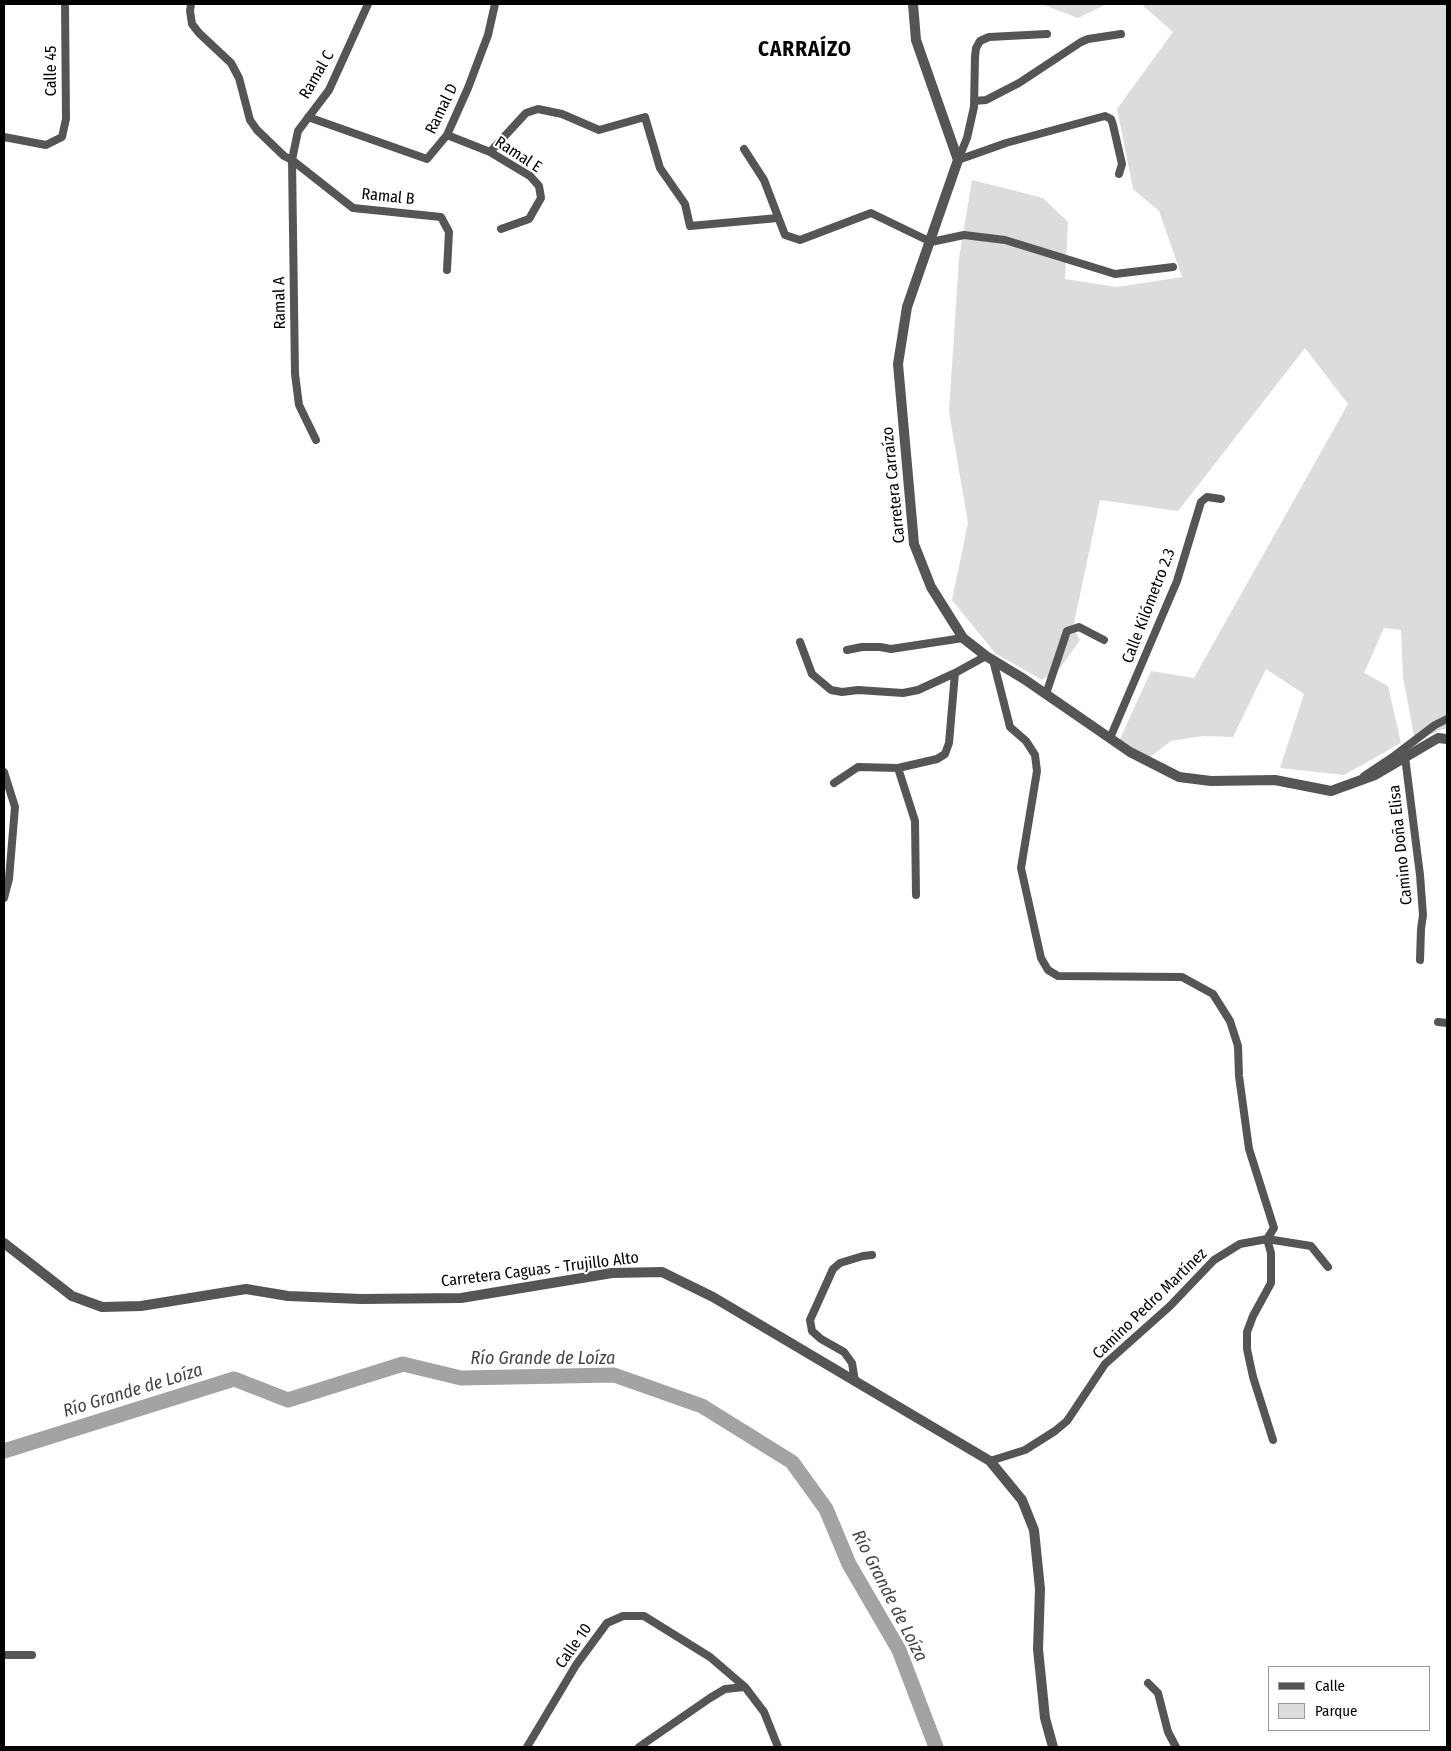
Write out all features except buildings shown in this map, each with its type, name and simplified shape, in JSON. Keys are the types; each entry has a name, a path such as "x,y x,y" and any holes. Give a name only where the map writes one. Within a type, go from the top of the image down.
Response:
{"street":[{"name":"Calle 45","path":"4,137 46,145 62,137 66,119 65,4"},
{"path":"191,4 192,24 231,63 239,78 250,120 257,130 284,156 292,160"},
{"name":"Ramal C","path":"292,160 298,131 329,90 368,4"},
{"name":"Ramal D","path":"308,117 427,159 446,135 468,88 488,35 495,4"},
{"path":"913,4 916,40 958,160"},
{"path":"958,160 967,138 974,101 975,57 976,48 980,41 988,37 1047,34"},
{"path":"974,101 986,100 1020,84 1081,42 1088,39 1121,34"},
{"path":"490,152 526,113 538,109 562,114 599,130 644,117 660,168 685,204 690,226 778,218"},
{"path":"958,160 1006,143 1105,116 1111,119 1113,124 1122,164 1119,174"},
{"name":"Ramal E","path":"446,135 490,152 530,176 539,186 541,198 529,219 501,229"},
{"path":"744,149 764,180 785,234 800,240 871,213 930,242 964,235 1005,240 1115,274 1173,266"},
{"name":"Ramal B","path":"292,160 353,208 441,217 449,232 447,270"},
{"name":"Ramal A","path":"292,160 294,374 299,405 316,440"},
{"name":"Carretera Carraízo","path":"958,160 907,307 898,364 914,544 931,587 963,638 1130,752 1179,777 1210,781 1275,780 1331,791 1375,775 1438,738 1447,739"},
{"name":"Calle Kilómetro 2.3","path":"1110,738 1177,581 1201,502 1207,497 1221,498"},
{"path":"1046,694 1067,631 1079,627 1104,640"},
{"path":"847,650 862,647 891,649 963,638"},
{"path":"800,642 812,674 831,690 842,692 858,690 902,693 918,690 990,658 1010,727 1026,742 1035,755 1037,771 1022,868 1040,958 1048,970 1058,976 1182,977 1213,994 1230,1021 1238,1046 1239,1076 1249,1149 1274,1228 1267,1239 1271,1253 1271,1283 1252,1316 1247,1332 1247,1349 1253,1377 1273,1440"},
{"path":"834,782 858,767 898,768 937,759 945,754 949,743 955,673"},
{"path":"1353,783 1394,756 1435,725 1447,719"},
{"name":"Camino Doña Elisa","path":"1405,757 1420,875 1423,915 1420,960"},
{"path":"898,768 915,821 916,894"},
{"path":"4,772 15,806 9,879 4,898"},
{"path":"1438,1022 1447,1022"},
{"name":"Camino Pedro Martínez","path":"990,1461 1025,1450 1067,1422 1105,1364 1170,1306 1214,1260 1240,1244 1267,1239 1311,1246 1328,1267"},
{"name":"Carretera Caguas - Trujillo Alto","path":"4,1243 72,1296 102,1308 141,1306 246,1289 288,1296 361,1299 461,1298 612,1273 662,1272 713,1297 990,1461 1022,1500 1034,1530 1040,1589 1038,1649 1045,1718 1053,1747"},
{"path":"855,1381 852,1363 844,1352 821,1339 812,1330 810,1320 832,1269 840,1263 872,1255"},
{"name":"Calle 10","path":"527,1747 576,1665 607,1623 623,1616 644,1616 710,1657 745,1687 764,1712 778,1747"},
{"path":"4,1654 32,1655"},
{"path":"1148,1683 1158,1693 1168,1732 1176,1747"},
{"path":"639,1747 725,1689 745,1687"}],"green space":[{"path":"1041,4 1107,4 1078,18"},
{"path":"1141,4 1447,4 1447,729 1415,741 1403,677 1401,630 1384,628 1364,673 1388,686 1401,743 1344,775 1280,768 1304,694 1266,669 1233,737 1203,736 1171,741 1150,757 1119,741 1151,671 1194,678 1348,404 1305,348 1178,511 1100,500 1073,628 1080,640 1060,668 1042,680 995,653 952,600 968,523 949,412 959,258 972,180 1043,198 1068,222 1065,279 1117,287 1182,277 1159,211 1133,189 1117,109 1173,32"}],"waterway":[{"name":"Río Grande de Loíza","path":"4,1451 234,1379 288,1400 403,1364 461,1378 614,1375 702,1406 792,1462 826,1509 849,1564 899,1650 936,1747"}],"district":[{"name":"CARRAÍZO","path":"805,50"}]}
